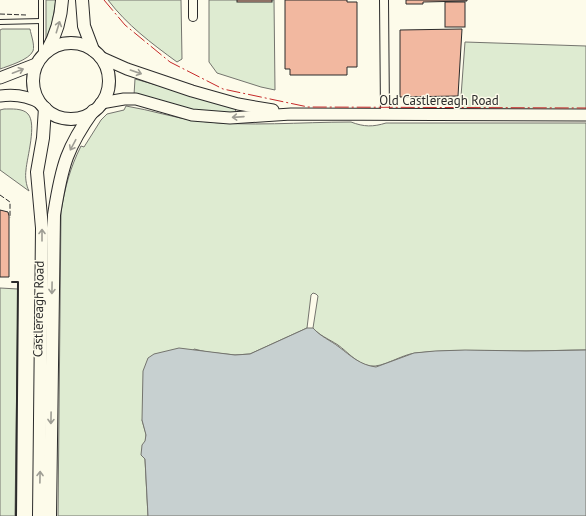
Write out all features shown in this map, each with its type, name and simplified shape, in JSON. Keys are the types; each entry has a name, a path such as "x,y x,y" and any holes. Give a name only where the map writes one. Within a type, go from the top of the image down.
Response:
{"main road":[{"path":"62,0 60,18 54,39 41,58 33,80 34,88 42,105 53,114 63,118 78,117 97,107 108,88 106,68 96,53 84,26 82,0"},
{"path":"41,58 57,45 69,43 82,44 96,53"},
{"name":"Castlereagh Road","path":"39,516 42,228 37,172 43,138 42,105"},
{"name":"Castlereagh Road","path":"50,516 54,215 59,188 68,155 83,126 97,107"}],"street":[{"path":"193,0 193,18"},
{"path":"384,0 385,114"},
{"name":"Old Castlereagh Road","path":"96,53 127,69 198,93 238,104 291,114"},
{"path":"0,78 41,58"},
{"path":"0,96 32,98 42,105"},
{"name":"Old Castlereagh Road","path":"97,107 124,99 136,99 172,110 207,117 230,118 291,114 586,115"}],"lane":[{"path":"41,0 41,58"},
{"path":"0,22 41,21"}],"green space":[{"path":"46,0 56,0 52,24 46,39"},
{"path":"108,0 181,0 182,59 177,62 149,41 123,18"},
{"path":"209,0 274,0 275,90 217,73 209,62"},
{"path":"30,29 33,51 23,60 0,69 0,30"},
{"path":"465,42 586,46 586,110 460,110"},
{"path":"135,79 236,107 235,114 198,112 134,95"},
{"path":"126,106 189,120 236,124 351,122 368,126 386,123 586,123 586,350 430,352 411,354 381,365 365,365 313,328 318,296 313,293 311,295 307,328 250,354 235,355 194,349 142,420 146,434 145,459 148,516 58,516 61,212 68,178 81,146 84,147 101,120 107,114 124,110"},
{"path":"17,109 26,112 31,119 32,133 26,175 26,184 29,191 0,170 0,110"},
{"path":"0,288 18,289 15,516 0,516"}],"shaded area":[{"path":"307,328 313,328 322,336 360,362 376,367 414,353 435,351 586,350 586,516 148,516 145,459 141,455 142,445 145,441 146,435 142,420 143,371 148,358 154,354 179,348 235,355 250,354"}],"building":[{"path":"237,0 272,0 272,2 237,2"},
{"path":"285,0 347,0 347,2 357,2 357,67 347,67 347,75 290,75 290,69 285,69"},
{"path":"406,0 467,0 467,1 406,4"},
{"path":"445,2 465,2 465,27 445,27"},
{"path":"462,29 458,96 400,97 400,30"},
{"path":"0,210 8,212 9,216 9,277 0,277"}],"fence":[{"path":"0,14 26,15"},
{"path":"0,195 10,202 10,218"}],"wall":[{"path":"12,282 18,282 16,516"}],"power":[{"path":"104,0 125,25 170,62 223,89 308,107 586,108"}]}
